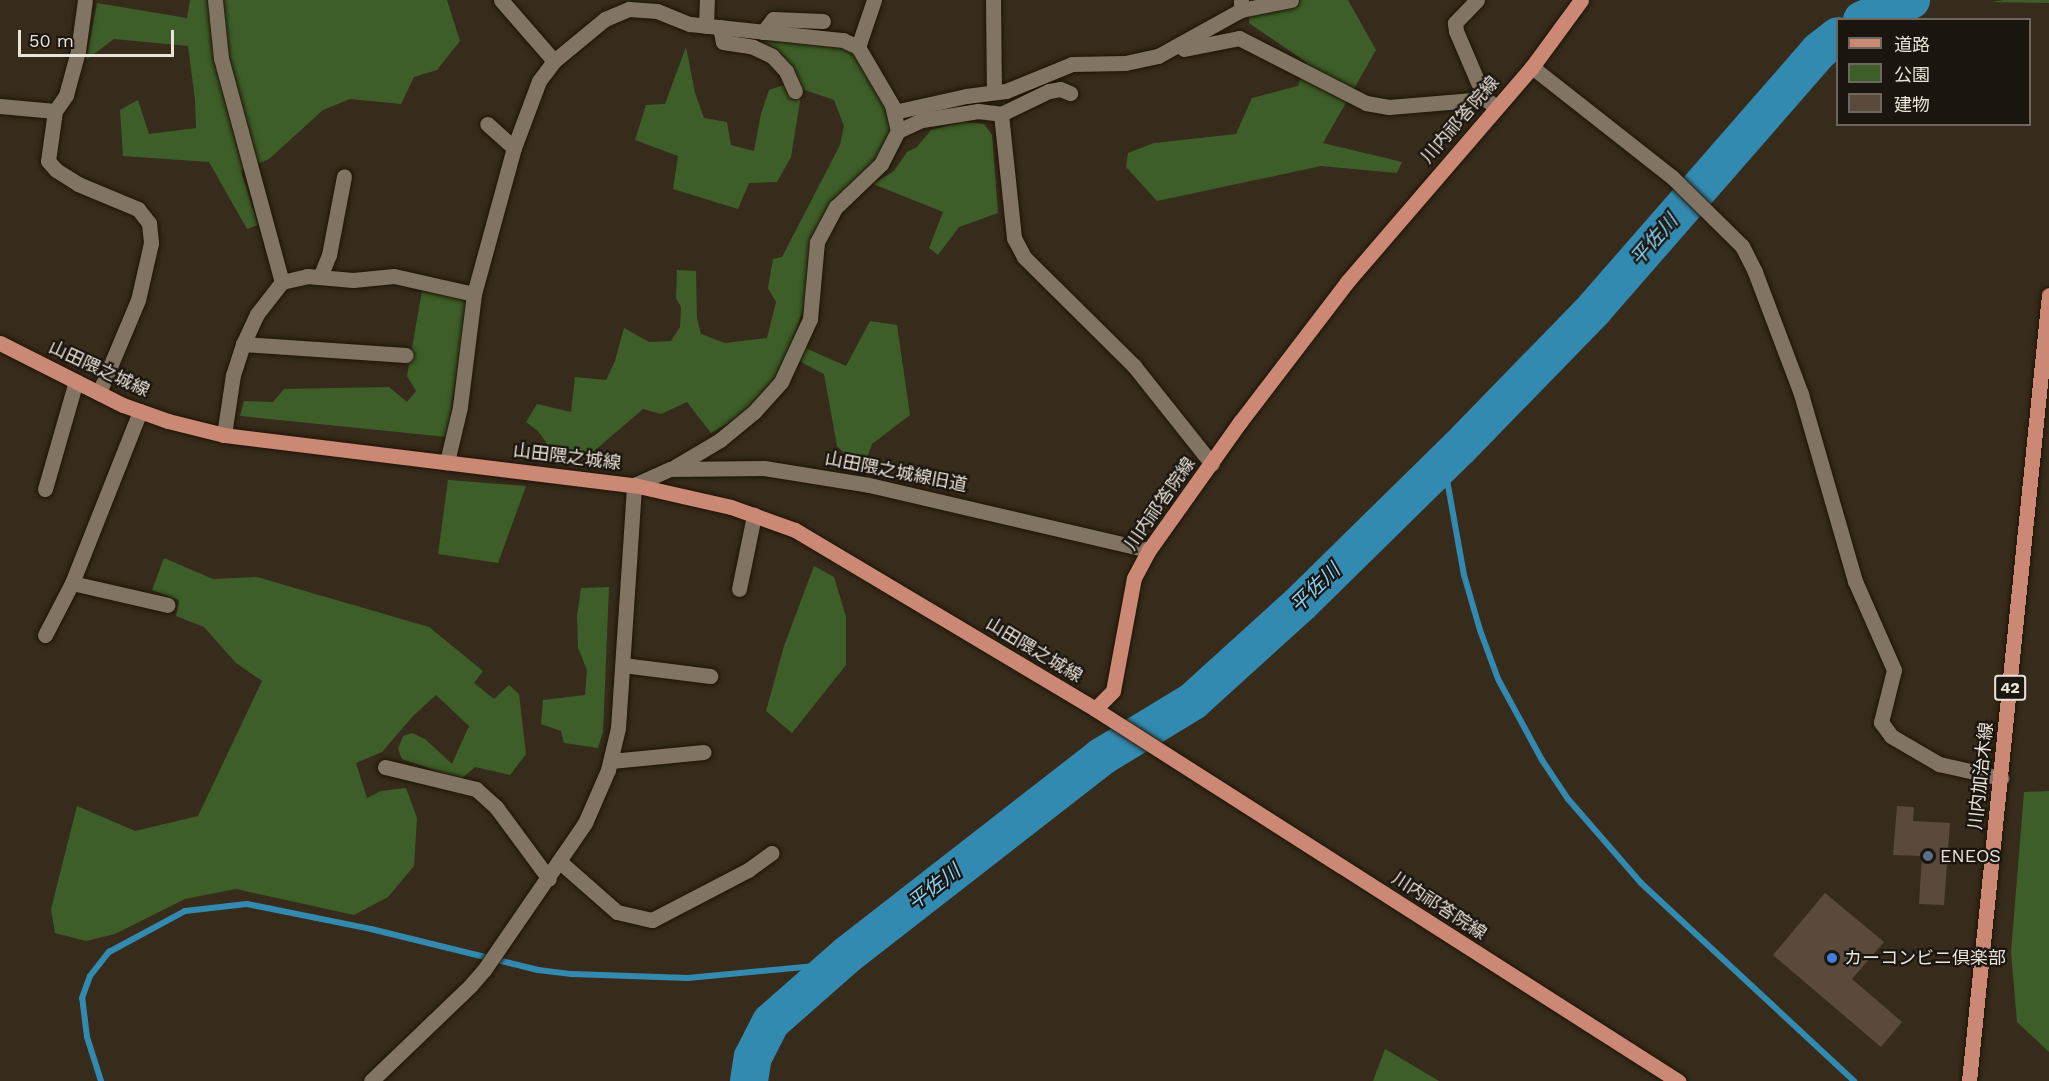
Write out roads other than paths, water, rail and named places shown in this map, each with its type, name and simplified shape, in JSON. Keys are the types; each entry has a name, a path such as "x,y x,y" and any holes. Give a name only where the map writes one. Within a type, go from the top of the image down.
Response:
{"main road":[{"name":"川内祁答院線","path":"1581,0 1532,67 1491,103 1347,282 1149,550 1134,578 1113,691 1095,709 1678,1081"},
{"name":"川内加治木線","path":"1969,1081 2049,295"},
{"name":"山田隈之城線","path":"0,343 140,411 224,435 634,485 731,507 795,530 1095,709"}],"street":[{"path":"85,0 78,51 66,95 55,111 48,162 78,184 138,209 149,223 152,243 138,300 99,393"},
{"path":"215,0 221,58 282,282"},
{"path":"501,0 554,61"},
{"path":"707,0 713,27 723,42 753,47 772,56 786,71 795,91"},
{"path":"858,47 874,0"},
{"path":"993,0 994,92"},
{"path":"1158,56 1241,5 1291,0"},
{"path":"894,112 1006,90 1072,64 1125,63 1208,42 1239,38 1365,103 1389,107 1491,103 1456,30 1455,22 1476,0"},
{"path":"447,462 460,407 474,294 514,148 540,81 554,61 605,19 629,9 657,11 690,24 843,40 858,47 894,112 898,131"},
{"path":"763,32 773,19 823,21"},
{"path":"1532,67 1672,177 1742,246 1755,272 1801,394 1855,581 1894,670 1881,722 1891,736 1939,764 2001,778"},
{"path":"670,469 720,440 754,412 781,381 810,319 817,242 836,207 881,164 898,131 922,120 978,111 1001,114 1049,91 1060,89 1070,93"},
{"path":"0,106 55,111"},
{"path":"1001,114 1014,238 1024,257 1134,366 1212,464"},
{"path":"487,124 514,148"},
{"path":"320,277 329,255 344,176"},
{"path":"224,435 233,375 243,344 257,314 282,282 307,276 353,280 394,276 474,294"},
{"path":"243,344 406,355"},
{"path":"45,489 76,381"},
{"path":"45,635 72,583 140,411"},
{"name":"山田隈之城線旧道","path":"634,485 670,469 764,468 869,485 1149,550"},
{"path":"370,1081 484,970 549,879 585,823 611,761 618,728 634,485"},
{"path":"739,589 754,515"},
{"path":"72,583 168,605"},
{"path":"623,665 710,675"},
{"path":"611,761 704,752"},
{"path":"385,767 476,789 496,807 549,879"},
{"path":"559,861 617,912 652,920 748,870 771,853"}],"waterway":[{"name":"平佐川","path":"1867,18 1911,0"},
{"name":"平佐川","path":"749,1081 753,1057 771,1022 847,955 1101,757 1193,701 1300,604 1459,448 1594,309 1819,51 1836,38"},
{"path":"1444,463 1464,575 1480,630 1498,679 1542,760 1568,799 1641,883 1854,1081"},
{"path":"101,1081 87,1037 82,998 90,976 109,952 185,911 247,904 371,929 538,970 572,974 688,978 836,964"}],"place":[{"name":"ENEOS","path":"1928,856"},
{"name":"カーコンビニ倶楽部","path":"1832,958"}]}
